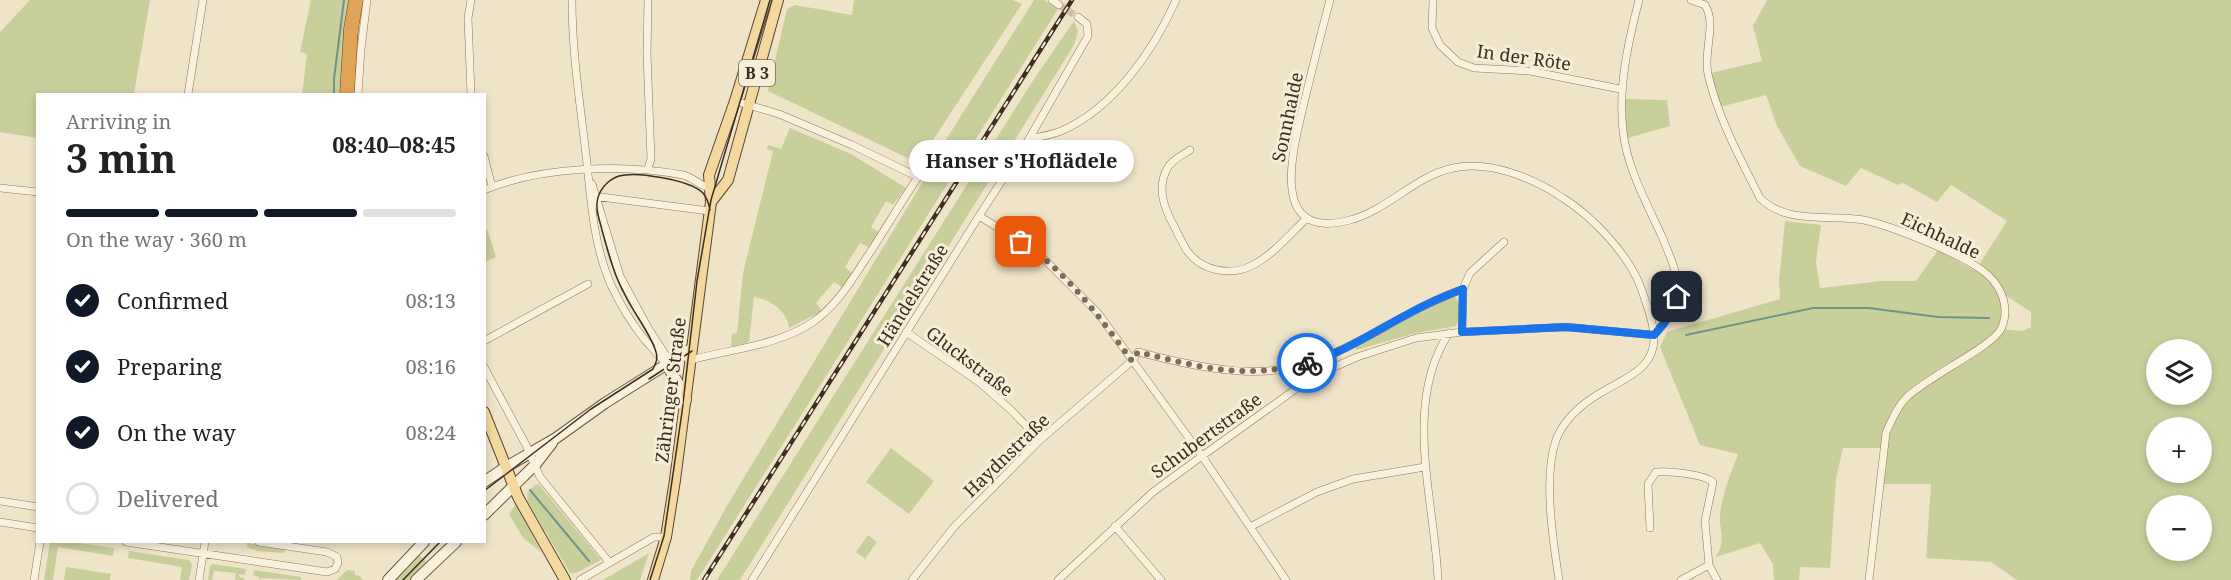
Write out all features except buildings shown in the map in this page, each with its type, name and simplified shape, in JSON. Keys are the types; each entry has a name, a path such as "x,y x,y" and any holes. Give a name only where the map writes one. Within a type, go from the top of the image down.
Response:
{"highway":[{"path":"347,93 351,29 356,0"}],"main road":[{"name":"Zähringer Straße","path":"653,580 666,537 686,400 680,358 710,207 711,168 735,101 766,0"},
{"name":"B 3","path":"710,207 728,180 778,0"},
{"path":"486,481 556,438 605,403 680,358 681,386 686,400"},
{"path":"486,417 514,488 565,580"},
{"path":"486,513 514,488 556,438"},
{"path":"388,580 423,543"},
{"path":"416,580 455,543"}],"street":[{"path":"188,93 203,0"},
{"path":"358,93 368,0"},
{"path":"471,0 468,18 471,93"},
{"path":"572,0 572,40 587,170 593,196 622,281 680,358"},
{"path":"648,0 647,54 651,159 648,168"},
{"path":"1052,0 1059,5"},
{"path":"1029,139 1061,131 1111,96 1149,52 1176,0"},
{"name":"Sonnhalde","path":"1307,218 1294,202 1290,177 1292,157 1330,0"},
{"name":"In der Röte","path":"1433,0 1432,28 1440,45 1458,62 1474,68 1530,71 1620,89"},
{"path":"1639,0 1620,89 1626,150 1674,266 1678,286 1674,308 1654,335"},
{"path":"1691,0 1707,3"},
{"name":"Eichhalde","path":"1707,3 1711,20 1707,52 1708,74 1721,118 1760,198 1769,207 1786,214 1861,220 1906,233 1988,275 2001,292 2005,304 2005,317 1996,335 1930,379 1905,399 1892,419 1886,433 1869,580"},
{"name":"Händelstraße","path":"752,580 1029,139 1088,36 1087,24 1078,17"},
{"path":"593,196 596,233 608,276 620,303 644,338 655,348 680,358 753,345 812,322 827,311 846,289 918,177 852,144 779,114 735,101"},
{"path":"1190,150 1169,166 1162,185 1162,199 1188,251 1205,266 1215,270 1232,271 1250,267 1265,257 1307,218 1329,223 1362,217 1423,180 1453,168 1488,167 1505,171 1557,193 1581,211 1604,233 1624,257 1641,287 1654,335 1652,348 1642,368 1578,408 1556,439 1550,464 1559,580"},
{"path":"486,164 492,187"},
{"path":"486,189 554,173 610,168 641,171 648,168 687,176 699,185 722,190"},
{"path":"0,188 36,192"},
{"path":"593,196 710,207"},
{"path":"979,216 1036,251 1098,314 1202,456 1286,580"},
{"path":"1462,332 1463,289 1470,273 1504,242"},
{"path":"600,280 608,276"},
{"path":"486,340 588,284"},
{"path":"1132,361 1138,352 1204,368 1236,372 1273,370 1299,365 1321,360 1407,314 1463,289"},
{"name":"Schubertstraße","path":"1058,580 1154,492 1202,456 1314,376 1382,348 1416,338 1449,333 1566,327 1654,335"},
{"name":"Gluckstraße","path":"906,332 979,382 1040,440"},
{"path":"1438,580 1436,538 1425,467 1425,417 1438,349 1449,333"},
{"name":"Haydnstraße","path":"912,580 954,527 1040,440 1132,361"},
{"path":"486,371 530,452 540,477 609,562"},
{"path":"1250,527 1317,492 1353,479 1425,467"},
{"path":"1650,528 1648,484 1656,472 1708,479 1713,482 1705,521 1709,565 1717,580"},
{"path":"0,501 36,507"},
{"path":"0,522 36,528"},
{"path":"1115,526 1161,580"},
{"path":"580,580 654,537 666,537"},
{"path":"34,580 40,543"},
{"path":"132,543 327,572 335,569 338,563 337,557 327,552 266,543"},
{"path":"199,580 205,543"},
{"path":"1681,580 1709,565"}],"green space":[{"path":"30,0 150,0 134,93 36,93 36,138 0,132 0,32"},
{"path":"311,0 352,0 339,93 302,93 307,54 300,52"},
{"path":"854,0 1012,0 1022,4 918,163 768,91 787,9 795,5 852,15"},
{"path":"1034,0 1044,0 1058,9 697,580 690,580 691,571 728,504 925,178 923,176"},
{"path":"1767,0 2231,0 2231,580 2017,580 1991,562 1926,558 1931,484 1881,484 1885,448 1843,448 1836,478 1830,568 1800,567 1799,580 1774,580 1773,564 1760,543 1716,557 1722,540 1720,515 1723,499 1738,454 1700,445 1660,347 1667,332 1780,299 1779,281 1785,221 1821,225 1816,262 1820,288 1881,281 1916,281 1938,250 1975,271 2007,221 1951,185 1937,202 1903,183 1898,185 1861,168 1846,186 1800,166 1777,126 1766,95 1720,107 1711,73 1762,61 1753,26","holes":["2002,293 2031,312 2031,327 2023,331 2001,329 2005,317"]},
{"path":"1074,21 1078,31 1074,45 740,580 717,580 1032,82"},
{"path":"1625,99 1667,100 1670,126 1628,138"},
{"path":"790,128 851,154 906,188 893,205 886,201 871,227 879,232 868,247 860,243 845,267 852,273 843,288 834,282 816,303 822,311 789,328 785,316 777,307 766,300 754,297 749,342 731,347 732,334 737,333 743,273 773,151 767,149 768,145 781,149"},
{"path":"486,230 496,257 486,262"},
{"path":"1454,295 1459,302 1460,310 1456,326 1416,333 1356,350 1356,346"},
{"path":"891,448 934,481 909,514 866,482"},
{"path":"539,484 601,560 576,573 570,573 528,502 527,493"},
{"path":"516,504 541,552 523,538 509,514"},
{"path":"868,535 877,542 865,559 856,552"},
{"path":"50,543 78,543 114,548 113,556 58,547 53,580 44,580"},
{"path":"246,543 285,549 285,551 283,553 258,551 246,547 248,546"},
{"path":"129,551 189,560 192,565 189,580 180,580 182,567 128,558"},
{"path":"416,552 428,563 412,580 391,580"},
{"path":"649,553 640,580 603,580"},
{"path":"213,564 246,569 245,575 239,574 239,577 244,580 235,580 236,573 214,571 212,580 208,580 210,566"},
{"path":"66,567 111,574 110,580 64,580"},
{"path":"254,570 301,577 301,580 262,578 259,580 259,577 253,576"},
{"path":"347,570 355,571 355,575 360,576 363,580 337,580"}],"waterway":[{"path":"334,93 344,0"},
{"path":"1686,335 1813,308 1869,308 1938,317 1989,318"},
{"path":"530,490 589,561"}],"tunnel":[{"path":"1059,5 1078,17"}],"tram line":[{"path":"650,580 664,536 682,412 697,281 711,200 770,0"},
{"path":"486,489 591,409 653,369 656,363 657,354 621,287 609,255 597,210 599,194 604,186 619,176 637,175 662,178 696,188 703,193 710,210"},
{"path":"649,379 692,351"},
{"path":"403,580 439,543"}],"railway":[{"path":"704,580 1072,0"}],"way so far":[{"path":"1021,242 1036,251 1098,314 1132,361 1138,352 1204,368 1236,372 1273,370 1307,363"}],"place":[{"name":"Hanser s'Hoflädele","path":"1021,242"}],"route":[{"path":"1307,363 1321,360 1407,314 1463,289 1462,332 1566,327 1654,335 1674,308 1677,297"}]}
